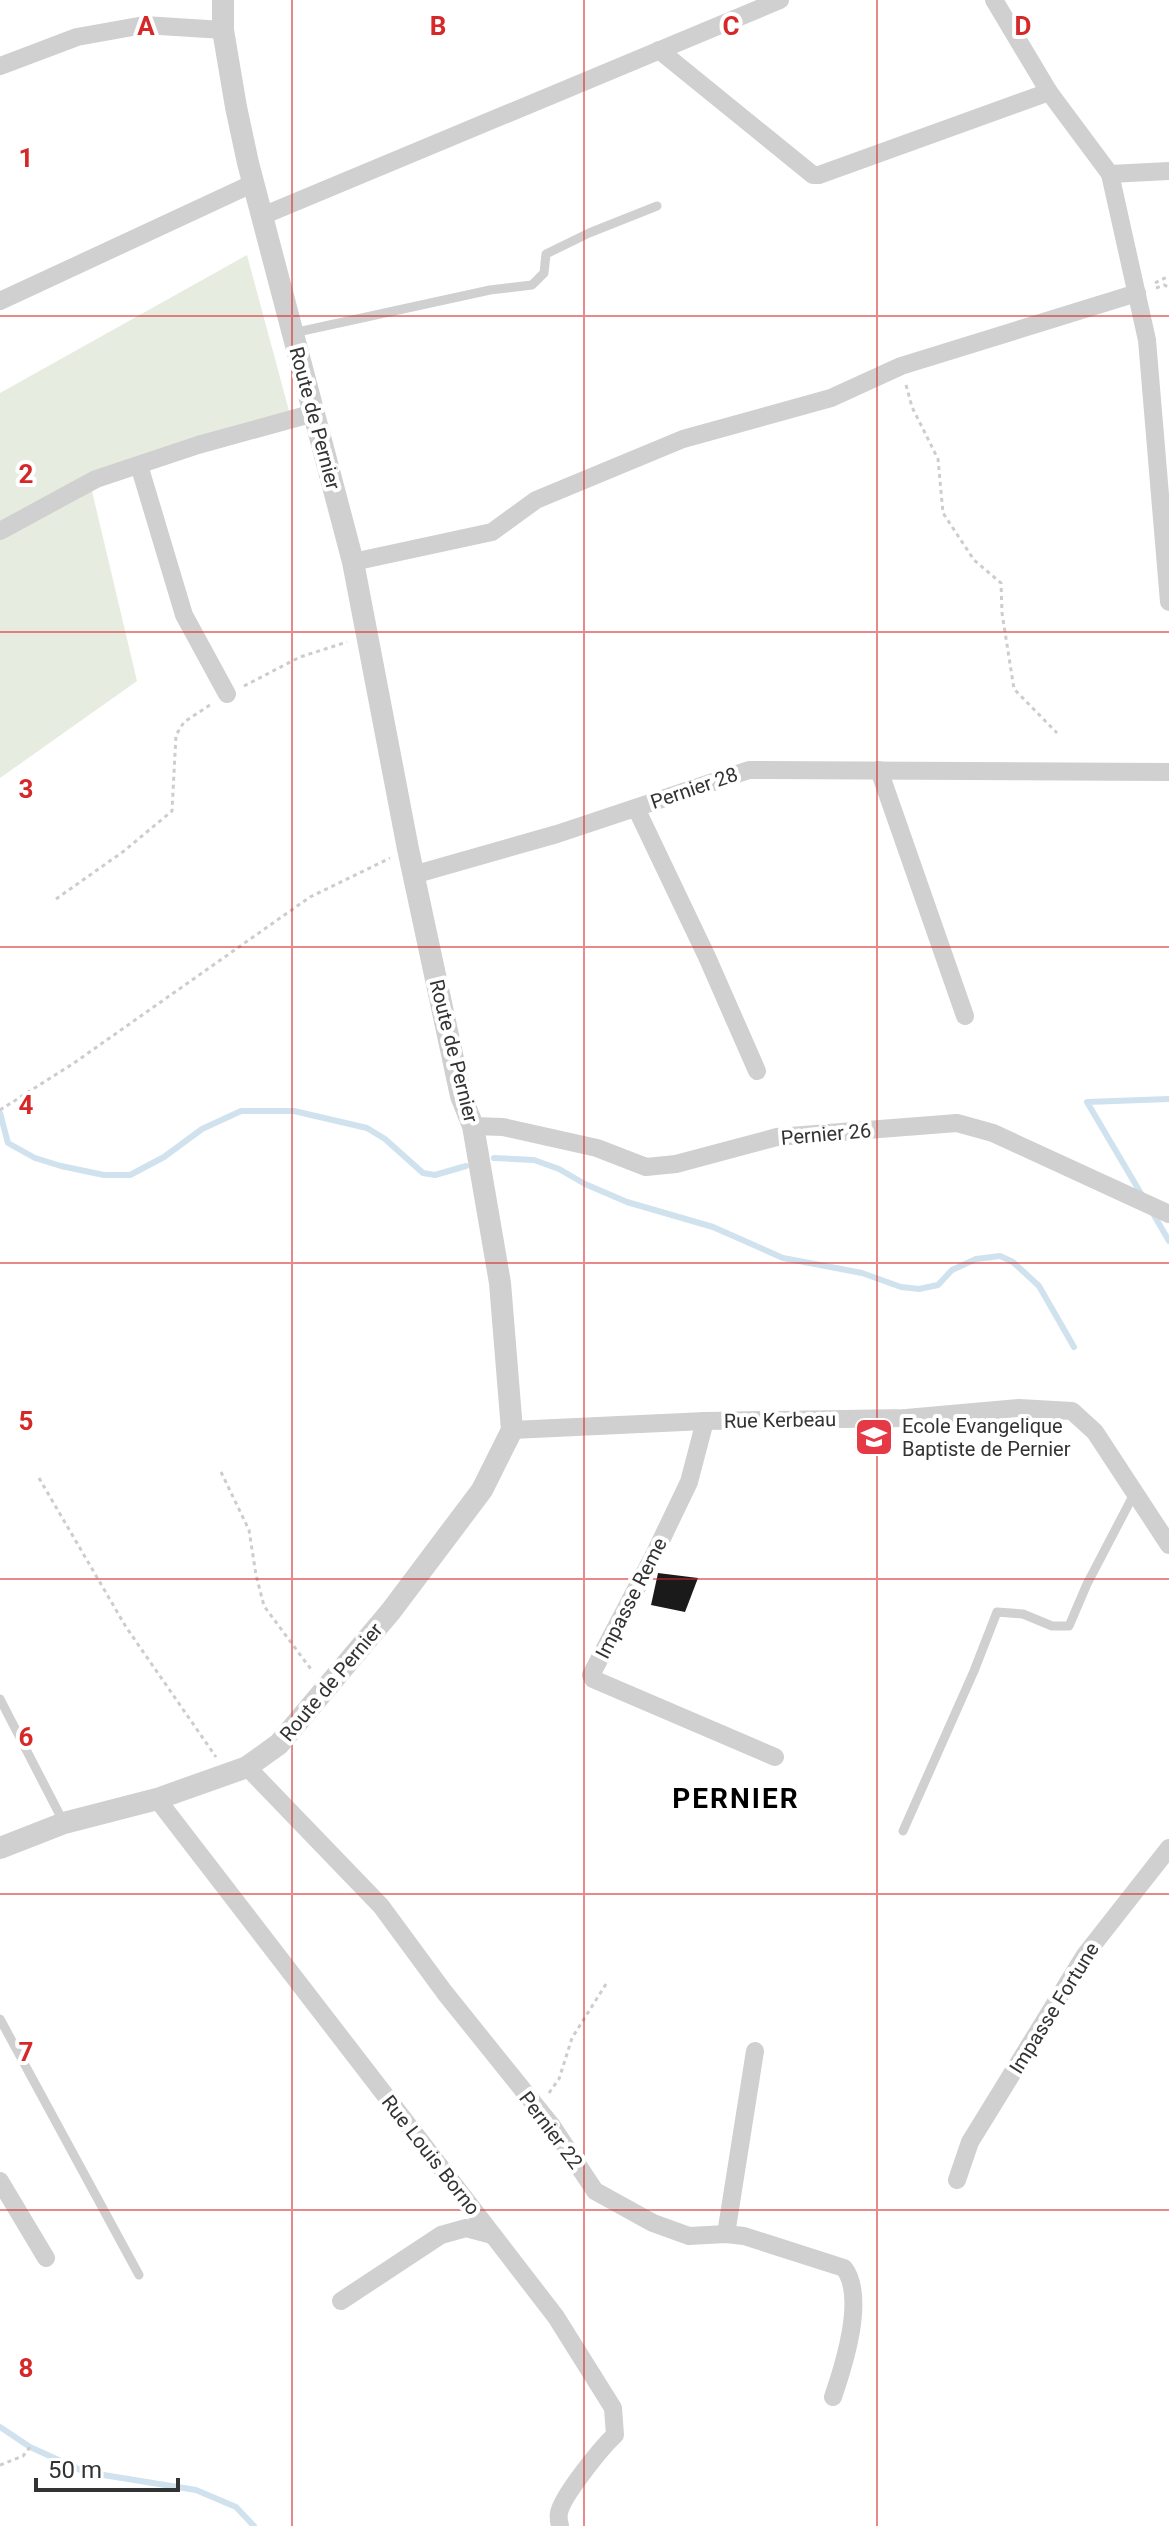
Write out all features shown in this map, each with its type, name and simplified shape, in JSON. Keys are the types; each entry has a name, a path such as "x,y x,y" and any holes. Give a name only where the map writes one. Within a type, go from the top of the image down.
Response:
{"street":[{"name":"Route de Pernier","path":"0,1848 64,1823 157,1799 237,1770 279,1744 391,1611 482,1490 512,1430 500,1283 473,1126 461,1096 413,875 353,562 236,107 223,30 223,0"},
{"path":"262,216 780,0"},
{"path":"994,0 1049,92 1110,174 1147,340 1169,602"},
{"path":"0,66 77,37 144,25 223,30"},
{"path":"659,50 813,175 1049,92"},
{"path":"1110,174 1169,171"},
{"path":"0,301 254,183"},
{"path":"353,562 492,532 536,500 683,439 831,398 901,366 1137,293"},
{"path":"0,531 96,479 198,445 314,413"},
{"path":"139,465 184,615 227,694"},
{"name":"Pernier 28","path":"413,875 557,834 749,770 1169,772"},
{"path":"879,770 965,1016"},
{"path":"636,808 757,1071"},
{"name":"Pernier 26","path":"473,1126 503,1127 597,1148 646,1167 676,1164 777,1137 957,1123 993,1133 1169,1214"},
{"name":"Rue Kerbeau","path":"512,1430 705,1421 906,1418 1019,1408 1072,1411 1095,1432 1169,1545"},
{"name":"Impasse Reme","path":"705,1421 689,1482 591,1675 593,1679 775,1757"},
{"name":"Pernier 22","path":"237,1770 381,1906 552,2126 595,2191 653,2223 689,2236 744,2236 835,2263 849,2275 852,2320 844,2366 833,2397"},
{"name":"Rue Louis Borno","path":"157,1799 556,2317 613,2408 615,2435 568,2495 559,2513 560,2526"},
{"name":"Impasse Fortune","path":"957,2180 970,2142 1085,1955 1169,1848"},
{"path":"726,2234 755,2051"},
{"path":"0,2181 46,2258"},
{"path":"341,2301 441,2235 466,2228 479,2229 492,2235"}],"lane":[{"path":"293,333 490,290 532,285 544,273 546,254 657,206"},
{"path":"903,1831 997,1612 1023,1614 1052,1626 1069,1626 1087,1584 1134,1494"},
{"path":"0,1699 64,1823"},
{"path":"0,2019 139,2275"}],"path":[{"path":"901,366 912,407 938,459 943,513 974,560 1001,583 1002,613 1014,689 1057,733"},
{"path":"56,899 124,851 172,811 176,735 184,722 227,694 300,657 367,637"},
{"path":"0,1110 74,1063 310,897 408,849"},
{"path":"221,1472 249,1530 264,1606 327,1690"},
{"path":"39,1478 126,1627 237,1770"},
{"path":"525,2094 550,2093 559,2079 572,2038 606,1984"},
{"path":"0,2465 23,2456 30,2447"}],"shaded area":[{"path":"247,255 292,422 91,487 137,681 0,778 0,393"}],"building":[{"path":"658,1573 698,1578 685,1612 651,1605"}],"waterway":[{"path":"1143,1197 1087,1102 1169,1099"},
{"path":"0,1113 8,1143 35,1158 104,1175 130,1175 164,1157 202,1129 241,1111 294,1111 367,1128 385,1139 423,1173 435,1175 466,1166"},
{"path":"494,1158 534,1160 627,1202 713,1227 783,1258 862,1273 901,1287 919,1289 938,1285 952,1270 976,1259 1000,1256 1013,1262 1039,1286 1074,1347"},
{"path":"1151,1210 1169,1241"},
{"path":"0,2427 30,2447 85,2472 196,2490 236,2507 254,2526"}],"place":[{"name":"Ecole Evangelique Baptiste de Pernier","path":"874,1437"}],"district":[{"name":"PERNIER","path":"736,1798"}]}
